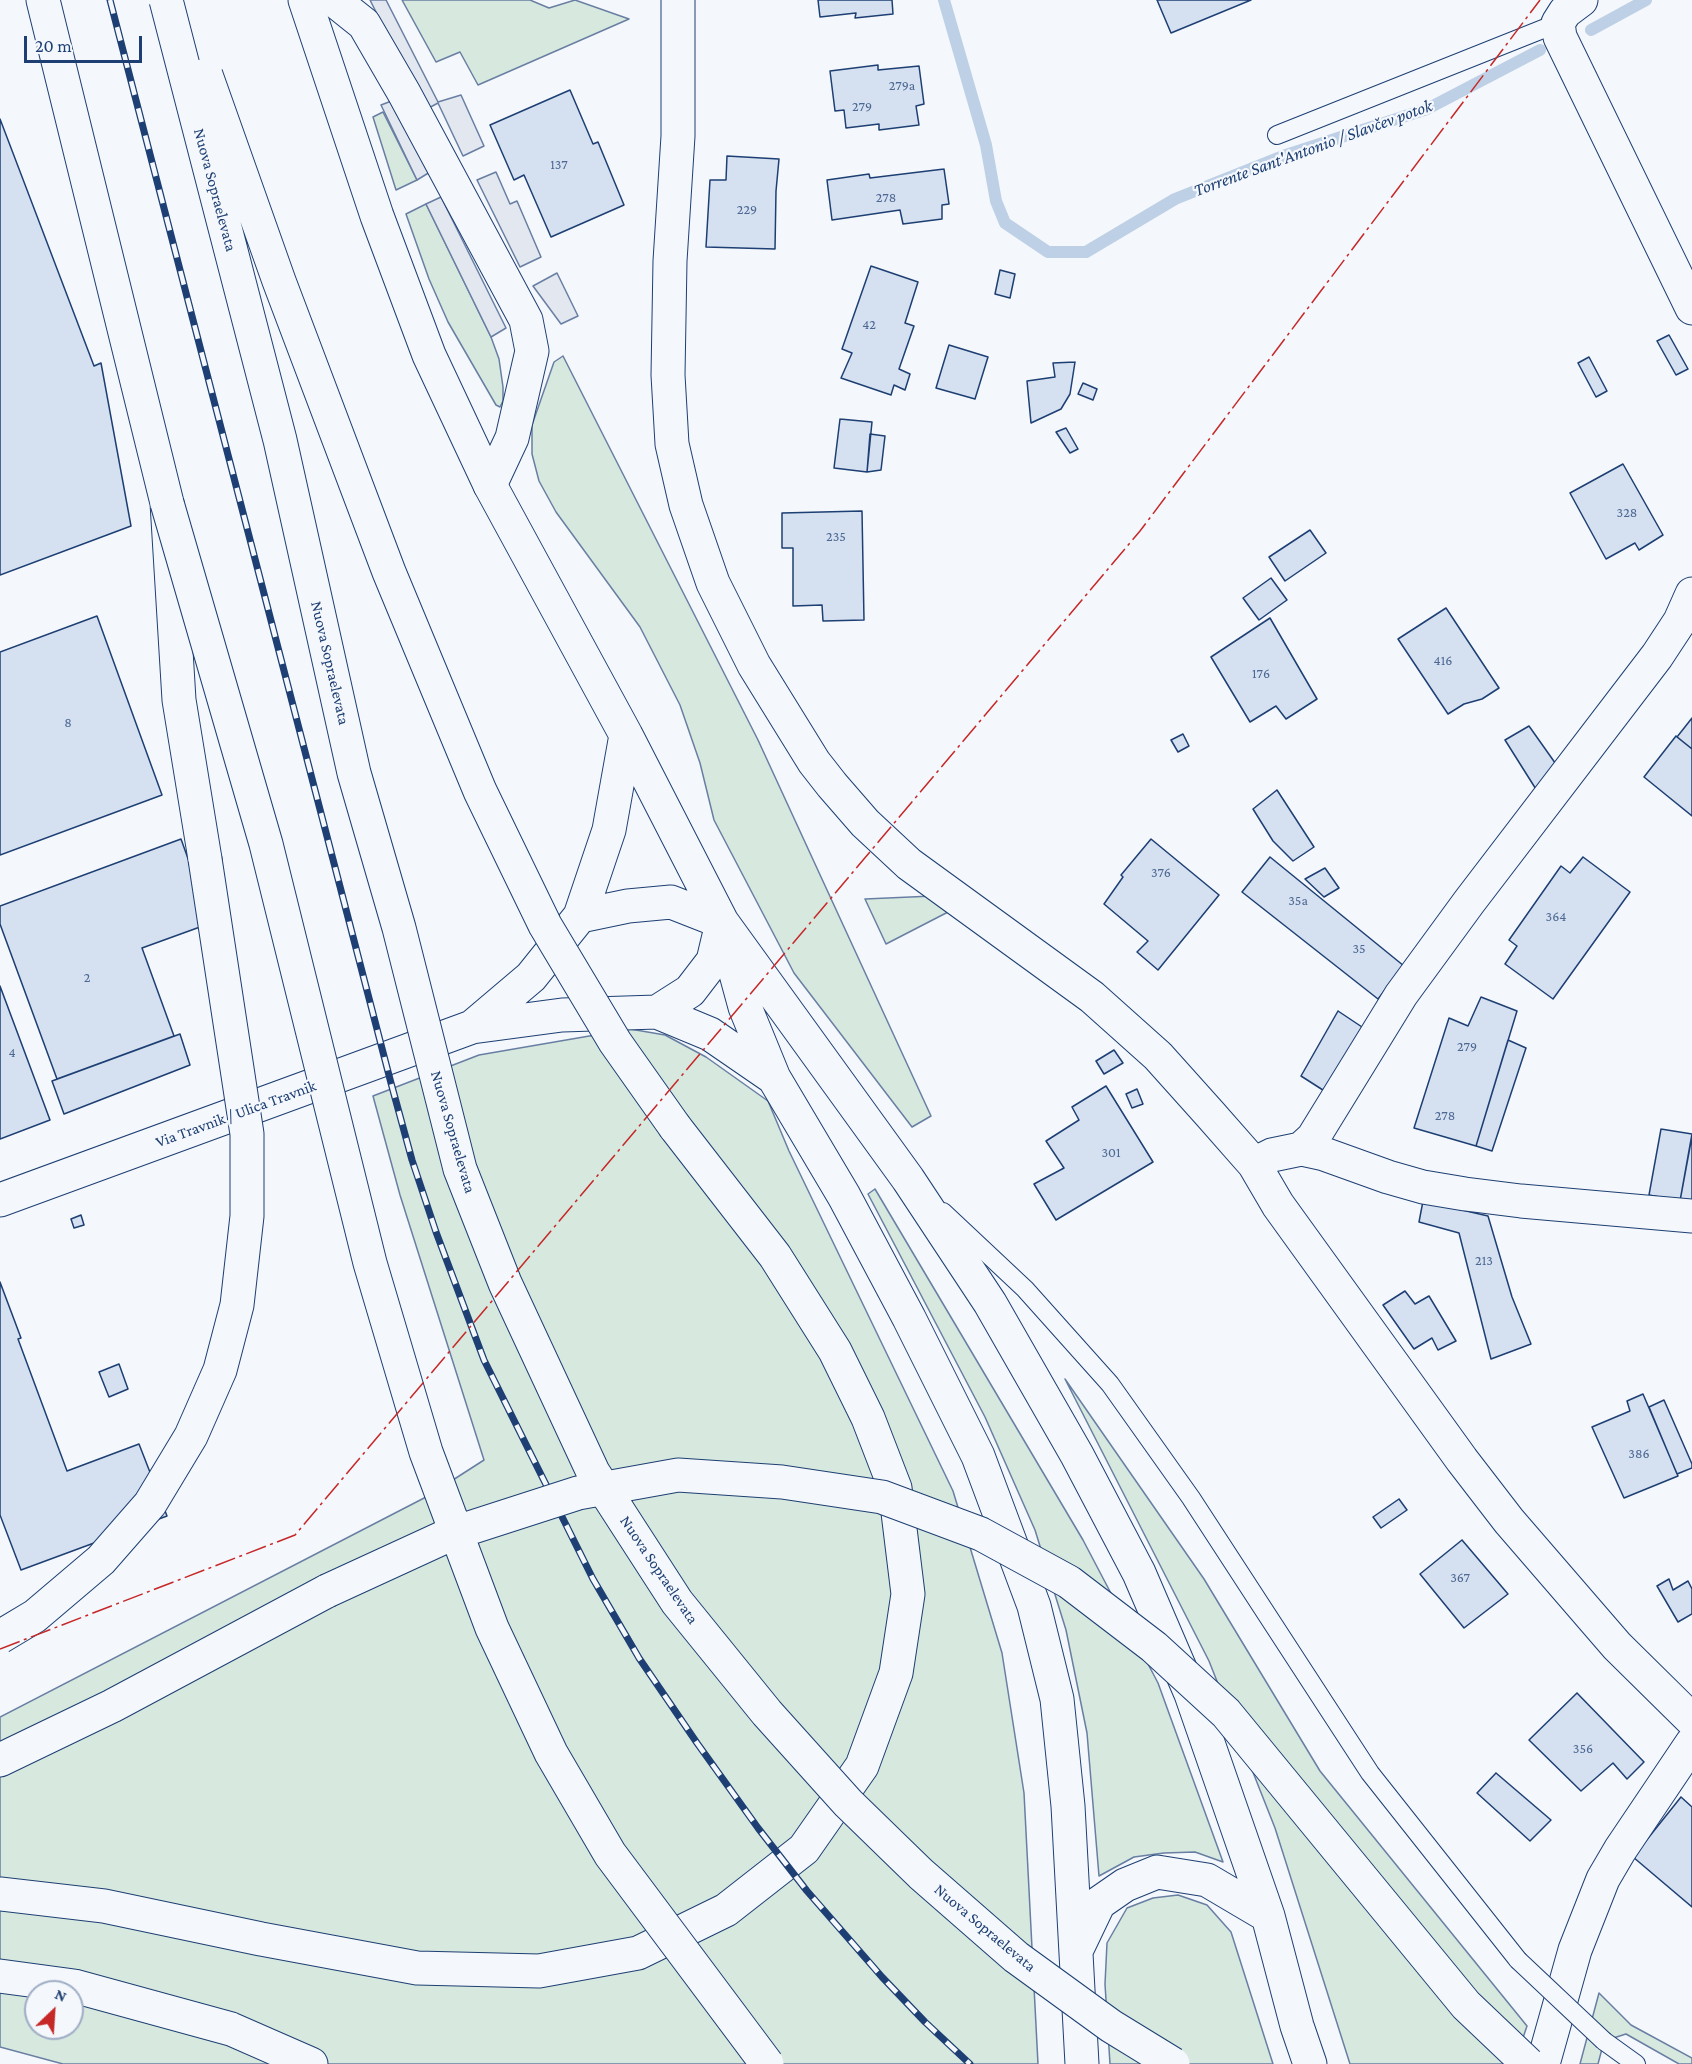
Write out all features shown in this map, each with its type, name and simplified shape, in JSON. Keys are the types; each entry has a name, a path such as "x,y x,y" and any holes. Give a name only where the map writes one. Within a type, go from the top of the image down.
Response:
{"main road":[{"path":"43,0 167,503 266,844 377,1285 426,1452 492,1628 551,1753 610,1854 766,2064"},
{"name":"Nuova Sopraelevata","path":"166,0 280,440 354,773 399,928 460,1169 505,1282 593,1472 677,1602 767,1713 848,1803 921,1874 1016,1957 1111,2026 1173,2064"},
{"path":"0,1894 104,1906 261,1939 417,1968 538,1971 638,1953 726,1910 804,1849 862,1766 896,1673 908,1594 895,1488 868,1418 835,1352 775,1256 675,1127 615,1042 545,925 480,791 389,572 283,292 181,0"},
{"path":"305,0 377,216 429,355 490,485 626,735 722,922 908,1179 990,1303 1077,1455 1138,1573 1191,1694 1268,1916 1297,2026 1310,2064"},
{"path":"334,0 364,24 404,93 526,320 532,351 512,438 490,485"},
{"path":"678,0 678,136 670,261 668,375 672,444 686,505 713,583 754,665 814,762 865,823 909,864 1092,997 1158,1056 1254,1164 1292,1224 1502,1512 1617,1646 1692,1720"},
{"path":"1581,0 1565,12 1558,23 1560,37 1692,308"},
{"path":"0,1637 35,1616 101,1560 150,1504 191,1436 220,1370 237,1305 247,1216 247,1134 179,700 167,503"},
{"path":"1301,1149 1313,1138 1401,995 1657,656 1680,621 1692,594"},
{"name":"Via Travnik / Ulica Travnik","path":"472,1027 531,977 580,916 609,830 626,735"},
{"path":"580,916 628,906 671,902 722,922"},
{"path":"722,922 745,1007 774,1078 844,1196 909,1317 973,1446 1034,1606 1057,1699 1068,1806 1082,2064"},
{"name":"Via Travnik / Ulica Travnik","path":"657,1012 690,992 713,961 722,922"},
{"name":"Via Travnik / Ulica Travnik","path":"0,1200 472,1027 561,1016 657,1012 710,1034 774,1078"},
{"path":"1254,1164 1272,1155 1301,1149 1324,1154 1414,1184 1465,1194 1521,1202 1692,1216"},
{"path":"0,1760 112,1706 347,1582 451,1534 578,1493 678,1476 782,1482 882,1497 981,1534 1069,1582 1154,1647 1226,1713 1466,2005 1528,2064"},
{"path":"1543,2064 1575,1950 1603,1879 1692,1743"},
{"path":"1076,1952 1099,1903 1125,1885 1157,1872 1207,1880 1268,1916"},
{"path":"0,1976 74,1986 231,2028 311,2064"}],"lane":[{"path":"1277,135 1558,23"},
{"path":"908,1179 1024,1289 1110,1384 1191,1498 1370,1773 1518,1960 1604,2041 1636,2064"}],"shaded area":[{"path":"370,0 386,0 438,102 461,95 484,146 463,156 438,103 425,110"},
{"path":"402,0 530,0 549,8 575,0 629,19 478,85 460,52 436,62"},
{"path":"394,100 430,172 417,180 381,105"},
{"path":"383,112 417,180 396,190 373,117"},
{"path":"496,172 510,204 517,201 541,257 520,267 477,180"},
{"path":"441,197 506,328 491,337 426,204"},
{"path":"426,204 491,337 499,359 503,387 503,401 500,407 496,405 448,322 429,279 406,214"},
{"path":"557,273 578,316 561,324 533,286"},
{"path":"563,356 758,740 931,1116 912,1127 794,973 714,820 700,763 680,705 640,627 556,512 539,481 532,454 532,425 554,362"},
{"path":"933,896 950,911 886,944 865,899"},
{"path":"630,1029 665,1035 706,1057 768,1101 789,1151 953,1491 1002,1653 1024,1793 1038,2064 63,2064 0,2047 0,1717 428,1496 484,1460 400,1195 373,1096 479,1055"},
{"path":"875,1189 1083,1540 1158,1683 1223,1862 1195,1852 1164,1853 1134,1857 1099,1876 1087,1733 1066,1630 1035,1530 985,1417 868,1194"},
{"path":"1065,1379 1204,1579 1320,1771 1527,2026 1514,2064 1350,2064 1275,1828 1209,1661"},
{"path":"1178,1895 1207,1905 1231,1932 1273,2064 1110,2064 1105,1984 1107,1943 1127,1908 1153,1898"},
{"path":"1599,1993 1631,2025 1692,2058 1692,2064 1679,2064 1626,2034 1604,2041 1598,2064 1580,2064"}],"building":[{"path":"818,0 892,0 893,14 855,18 856,13 820,17"},
{"path":"1157,0 1251,0 1171,33"},
{"path":"878,65 878,70 919,66 924,104 916,106 919,125 879,130 879,124 846,128 844,110 835,111 830,71"},
{"path":"570,90 593,144 598,142 624,205 551,237 524,175 514,180 490,125"},
{"path":"0,119 94,366 101,363 131,526 0,575"},
{"path":"727,156 779,159 775,249 706,247 710,180 726,180"},
{"path":"944,169 949,204 942,205 942,219 903,224 900,210 832,220 827,180 869,174 870,178"},
{"path":"871,266 918,282 905,323 914,326 899,369 910,374 905,390 894,385 891,395 841,378 852,353 842,349"},
{"path":"1000,270 1015,274 1010,298 995,294"},
{"path":"1669,335 1688,369 1676,375 1657,341"},
{"path":"949,345 988,357 975,399 936,388"},
{"path":"1589,357 1607,391 1596,397 1578,363"},
{"path":"1075,362 1070,394 1061,409 1031,423 1027,381 1055,377 1053,363"},
{"path":"1083,383 1097,389 1093,400 1078,394"},
{"path":"840,419 872,422 867,472 834,468"},
{"path":"1066,428 1078,449 1070,453 1056,432"},
{"path":"870,434 885,436 881,470 867,472"},
{"path":"1623,464 1663,535 1639,550 1635,543 1606,559 1570,493"},
{"path":"862,511 864,620 823,621 822,605 793,606 793,548 782,548 782,513"},
{"path":"1310,530 1326,553 1285,581 1269,557"},
{"path":"1271,578 1287,600 1259,620 1243,598"},
{"path":"1446,608 1499,688 1482,699 1464,704 1448,714 1398,639"},
{"path":"97,616 162,795 0,855 0,652"},
{"path":"1270,618 1317,699 1286,719 1276,706 1250,722 1211,657"},
{"path":"1692,718 1692,749 1677,737"},
{"path":"1529,726 1558,767 1539,794 1505,740"},
{"path":"1183,734 1189,746 1178,752 1171,740"},
{"path":"1676,736 1692,749 1692,816 1644,777"},
{"path":"1277,790 1314,847 1293,861 1273,841 1253,809"},
{"path":"181,839 211,923 142,948 174,1036 57,1079 0,924 0,906"},
{"path":"1151,839 1219,895 1158,970 1137,952 1148,941 1104,904 1123,877 1121,875"},
{"path":"1270,857 1404,966 1378,999 1242,892"},
{"path":"1583,857 1630,892 1553,999 1505,964 1517,946 1509,940 1561,866 1570,873"},
{"path":"1325,868 1339,888 1324,897 1305,879"},
{"path":"0,986 50,1120 0,1139"},
{"path":"1481,997 1517,1011 1476,1146 1414,1128 1449,1018 1468,1026"},
{"path":"1338,1011 1362,1027 1326,1092 1301,1076"},
{"path":"180,1034 190,1065 64,1114 52,1081"},
{"path":"1508,1040 1526,1048 1492,1151 1476,1146"},
{"path":"1114,1050 1123,1063 1104,1074 1096,1061"},
{"path":"1106,1086 1153,1162 1056,1220 1034,1184 1064,1168 1046,1141 1079,1120 1072,1107"},
{"path":"1137,1089 1143,1104 1132,1108 1126,1094"},
{"path":"1661,1129 1692,1134 1680,1201 1649,1195"},
{"path":"1692,1136 1692,1203 1680,1201"},
{"path":"1423,1201 1488,1216 1512,1297 1531,1344 1491,1359 1459,1233 1419,1222"},
{"path":"81,1215 84,1225 74,1228 71,1219"},
{"path":"0,1282 21,1338 18,1339 67,1471 139,1444 167,1516 21,1570 0,1515"},
{"path":"1405,1291 1415,1304 1429,1296 1456,1341 1438,1350 1432,1338 1414,1349 1383,1305"},
{"path":"119,1364 128,1389 109,1397 99,1372"},
{"path":"1643,1394 1678,1476 1624,1498 1592,1427 1630,1411 1627,1401"},
{"path":"1664,1400 1692,1464 1692,1468 1677,1474 1649,1407"},
{"path":"1399,1499 1407,1510 1381,1528 1373,1517"},
{"path":"1462,1540 1508,1594 1464,1628 1420,1574"},
{"path":"1669,1579 1673,1590 1688,1581 1692,1589 1692,1614 1678,1622 1657,1586"},
{"path":"1577,1693 1644,1762 1627,1779 1613,1763 1581,1791 1529,1740"},
{"path":"1496,1773 1551,1820 1530,1841 1477,1793"},
{"path":"1681,1797 1692,1807 1692,1907 1633,1857"}],"waterway":[{"name":"Torrente Sant'Antonio / Slavčev potok","path":"944,0 986,145 996,201 1005,223 1048,252 1086,252 1175,199 1283,156 1427,109 1540,50"},
{"name":"Torrente Sant'Antonio / Slavčev potok","path":"1591,30 1646,0"}],"railway":[{"path":"110,0 412,1160 436,1232 484,1360 593,1579 639,1658 697,1743 807,1891 882,1977 970,2064"}],"power":[{"path":"0,1649 295,1535 1140,531 1540,0"}]}
